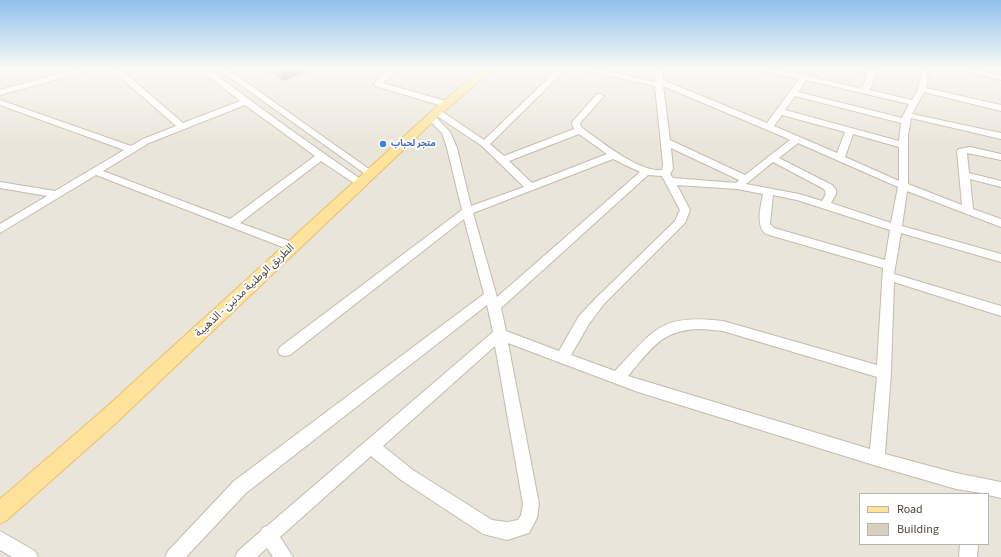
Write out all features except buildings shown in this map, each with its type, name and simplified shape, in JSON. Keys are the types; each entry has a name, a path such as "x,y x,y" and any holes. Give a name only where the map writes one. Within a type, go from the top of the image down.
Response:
{"main road":[{"name":"الطريق الوطنية مدنين - الذهيبة","path":"0,513 108,417 366,178 459,94"}],"street":[{"path":"144,94 182,127"},
{"path":"236,94 321,156 366,178"},
{"path":"255,94 366,178"},
{"path":"400,94 439,112 485,144 504,160 530,187"},
{"path":"485,144 536,94"},
{"path":"562,358 584,320 600,301 680,223 684,216 685,210 667,177 668,164 660,94"},
{"path":"687,94 770,127 902,186 1001,223"},
{"path":"770,127 792,94"},
{"path":"797,94 906,119 1001,136"},
{"path":"874,94 914,103"},
{"path":"877,459 884,373 889,271 897,228 905,166 902,145 906,119 919,94"},
{"path":"943,94 1001,108"},
{"path":"600,96 575,125 614,155 646,172 667,177 741,183 768,191 799,197 897,228 1001,258"},
{"path":"0,229 155,136 246,102"},
{"path":"2,104 132,150"},
{"path":"371,446 407,475 489,528 507,531 523,527 528,518 531,504 493,301 467,211 452,148 439,112"},
{"path":"781,112 902,145"},
{"path":"504,160 580,130"},
{"path":"840,158 850,131"},
{"path":"741,183 797,139"},
{"path":"666,142 741,183"},
{"path":"968,210 963,150 1001,158"},
{"path":"285,351 467,211 614,155"},
{"path":"231,224 321,156"},
{"path":"772,158 828,187 831,190 831,194 825,204"},
{"path":"96,172 293,247"},
{"path":"174,557 240,487 493,301 646,172"},
{"path":"965,175 1001,184"},
{"path":"0,185 57,195"},
{"path":"768,191 765,224 770,231 1001,311"},
{"path":"617,378 655,338 667,329 681,325 696,324 723,326 884,373"},
{"path":"500,334 617,378 965,488 1001,490"},
{"path":"244,557 268,534 500,334"},
{"path":"268,534 284,557"},
{"path":"0,540 29,557"},
{"path":"968,557 969,545"}],"shaded area":[{"path":"0,94 1001,94 1001,557 0,557"}],"place":[{"name":"متجر لحباب","path":"383,144"}]}
